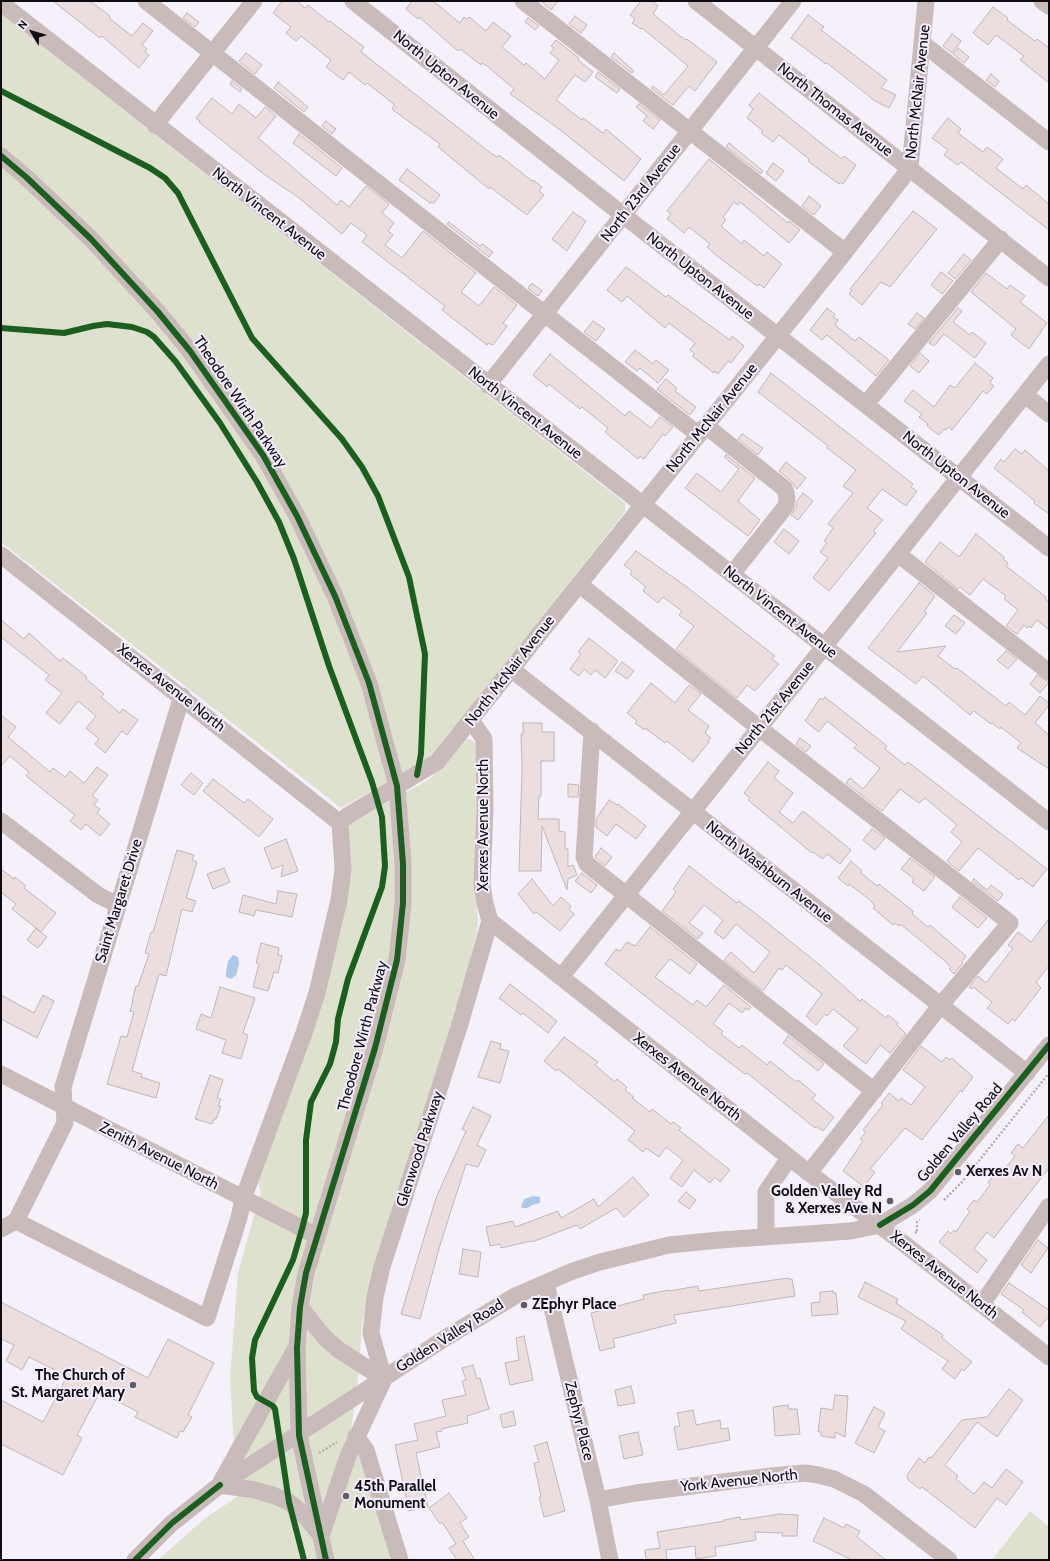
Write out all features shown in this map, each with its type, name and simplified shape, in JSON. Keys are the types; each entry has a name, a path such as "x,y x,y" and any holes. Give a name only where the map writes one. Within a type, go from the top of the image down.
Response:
{"street":[{"path":"146,1 544,315 785,489 787,498 786,506 732,574"},
{"path":"156,125 211,53 254,1"},
{"name":"North Upton Avenue","path":"353,1 623,216 1049,548"},
{"path":"523,1 845,252"},
{"name":"North Thomas Avenue","path":"696,1 1049,278"},
{"name":"North 23rd Avenue","path":"488,385 793,1"},
{"name":"North McNair Avenue","path":"397,786 437,762 845,252 910,168 926,1"},
{"path":"1042,1 1049,6"},
{"name":"North Vincent Avenue","path":"1,3 1049,822"},
{"path":"922,43 1049,142"},
{"name":"Theodore Wirth Parkway","path":"1,156 26,177 91,239 158,312 190,351 263,455 297,516 334,596 369,683 397,786 403,864 403,895 397,960 377,1041 306,1273 300,1307 297,1348 298,1435 326,1560"},
{"path":"866,404 1001,239"},
{"name":"North 21st Avenue","path":"561,977 1049,364"},
{"path":"1025,395 1049,414"},
{"path":"898,554 1049,672"},
{"name":"Xerxes Avenue North","path":"1,555 182,696 340,823"},
{"path":"579,584 759,728 1010,923 940,1006 809,1173"},
{"name":"North Washburn Avenue","path":"511,669 1027,1073"},
{"name":"Saint Margaret Drive","path":"16,1221 65,1123 63,1087 182,696"},
{"name":"Xerxes Avenue North","path":"471,720 484,739 485,810 482,885 484,903 490,921 789,1158 880,1225 1049,1357"},
{"path":"592,731 584,857 587,864 874,1091"},
{"path":"1,1229 16,1221 207,1318 241,1213 243,1199 304,1033 325,963 338,907 343,869 340,823 347,816 397,786"},
{"path":"1,821 98,895 118,905"},
{"name":"Glenwood Parkway","path":"384,1378 372,1342 371,1333 375,1297 382,1267 459,1027 490,921"},
{"name":"Golden Valley Road","path":"135,1560 172,1523 220,1485 487,1312 515,1296 546,1282 600,1262 669,1245 766,1236 851,1232 880,1225 913,1205 930,1191 1049,1045"},
{"name":"Zenith Avenue North","path":"1,1074 317,1236"},
{"path":"766,1236 766,1192 789,1158"},
{"path":"982,1304 1049,1206"},
{"name":"Zephyr Place","path":"546,1282 598,1500 610,1560"},
{"path":"300,1307 325,1338 339,1350 384,1378 349,1438 321,1536"},
{"path":"297,1348 220,1485 255,1490 288,1499 305,1516 321,1536"},
{"path":"349,1438 366,1450 400,1560"},
{"name":"York Avenue North","path":"598,1500 636,1492 771,1476 805,1473 818,1475 834,1478 864,1494 949,1560"}],"path":[{"path":"938,1205 962,1182 1049,1073"},
{"path":"915,1232 917,1233 918,1222 922,1218"},
{"path":"277,1425 288,1499"},
{"path":"319,1453 349,1438"}],"green space":[{"path":"1,14 625,503 625,512 436,752 414,767 341,808 1,542"},
{"path":"470,739 476,744 477,764 476,894 478,926 474,945 450,1027 372,1276 362,1324 359,1370 351,1431 393,1560 158,1560 204,1519 237,1497 230,1378 238,1273 261,1191 258,1183 259,1177 313,1032 349,827 352,822 430,779 464,740"},
{"path":"1030,1511 1049,1527 1049,1560 992,1560"}],"water":[{"path":"233,955 238,957 239,964 236,975 231,979 226,977 226,973 228,961"},
{"path":"533,1196 540,1197 540,1203 527,1208 522,1208 521,1206 524,1199"}],"building":[{"path":"53,1 90,1 110,16 109,18 132,36 143,23 153,31 142,45 147,49 145,52 149,55 139,68 102,36 100,38"},
{"path":"282,1 297,1 305,8 308,5 329,22 330,21 364,47 361,52 492,154 498,157 499,155 542,187 539,191 544,195 527,215 490,187 489,189 438,147 440,144 393,110 392,108 395,105 367,83 365,85 349,72 343,80 326,67 331,60 301,36 296,41 286,33 291,27 273,13"},
{"path":"412,1 433,1 460,23 464,17 467,19 469,17 486,31 493,22 511,36 502,47 524,65 526,63 545,79 559,60 550,53 554,48 551,46 556,40 579,58 578,60 593,72 585,82 575,75 556,100 582,120 583,118 603,133 606,129 641,159 624,181 559,129 510,94 514,89 487,66 482,63 481,65 460,49 458,51 419,17 418,19 406,9"},
{"path":"541,1 558,1 551,10"},
{"path":"641,1 652,1 658,6 653,14 680,36 686,40 687,39 717,62 695,91 689,86 673,105 651,88 653,86 664,95 688,66 642,28 641,29 632,23 635,19 630,15"},
{"path":"993,7 1008,18 1007,20 1035,41 1037,39 1049,48 1049,83 1020,60 1024,56 996,35 988,45 973,33"},
{"path":"187,13 199,22 195,27 183,18"},
{"path":"808,15 824,27 821,30 887,80 881,88 896,95 889,108 875,101 827,63 826,64 791,38"},
{"path":"575,16 587,25 581,33 569,24"},
{"path":"528,18 539,26 535,30 525,22"},
{"path":"952,34 961,41 952,53 943,46"},
{"path":"958,48 969,57 964,63 953,54"},
{"path":"246,53 262,65 255,74 239,61"},
{"path":"614,53 634,71 632,73 611,57"},
{"path":"598,72 620,89 617,93 595,77"},
{"path":"991,74 999,81 995,87 986,80"},
{"path":"232,81 242,89 240,92 230,84"},
{"path":"278,82 308,107 304,112 274,88"},
{"path":"759,93 842,159 844,156 856,165 843,184 840,182 839,184 821,171 808,161 809,159 779,135 773,142 761,133 763,131 747,118 753,109 749,105"},
{"path":"212,98 232,114 239,104 256,118 265,107 276,116 258,138 337,205 341,200 349,207 366,186 389,204 382,213 394,223 388,231 393,235 385,245 402,258 423,231 476,273 461,292 479,306 494,287 517,305 503,323 507,326 493,345 488,343 487,345 442,310 445,306 362,242 367,235 351,223 342,234 298,197 265,175 199,122 200,121 196,118"},
{"path":"639,104 660,120 653,129 643,121 647,116 636,107"},
{"path":"948,118 961,129 958,133 983,152 987,147 1003,159 996,168 1023,189 1026,185 1049,204 1049,230 961,162 958,165 944,155 948,150 932,138"},
{"path":"326,121 336,129 332,134 322,126"},
{"path":"299,134 342,168 336,176 293,143"},
{"path":"729,143 763,171 761,174 726,147"},
{"path":"709,159 788,223 789,221 800,230 789,243 740,202 738,205 734,202 723,217 726,220 721,226 742,244 744,240 764,256 767,252 782,264 764,288 759,284 757,286 717,256 707,247 710,244 689,227 684,233 667,219 671,214 667,211"},
{"path":"773,163 784,171 776,181 766,173"},
{"path":"407,169 440,195 434,203 430,203 399,180"},
{"path":"809,196 821,206 814,215 802,206"},
{"path":"913,211 937,229 890,287 881,282 862,305 849,294 852,290 850,289"},
{"path":"573,212 586,221 567,251 552,239"},
{"path":"449,222 480,246 482,244 493,252 489,257 447,224"},
{"path":"964,254 971,260 955,279 948,273"},
{"path":"626,267 666,297 668,295 730,340 732,336 744,346 731,363 728,361 718,374 714,371 714,373 692,356 695,354 690,350 695,343 669,323 665,328 627,296 622,302 607,290"},
{"path":"941,272 953,281 942,294 931,285"},
{"path":"986,273 1007,289 1010,285 1025,296 1020,302 1047,323 1029,349 1012,336 1011,334 1016,329 971,292"},
{"path":"532,283 542,291 538,296 528,288"},
{"path":"827,308 835,314 833,317 838,320 835,325 855,341 859,337 889,360 876,376 827,335 822,340 810,330"},
{"path":"958,308 962,311 953,322 970,335 972,332 986,343 975,358 944,334 934,346 929,343"},
{"path":"917,313 924,318 915,329 908,324"},
{"path":"593,321 605,329 596,341 584,332"},
{"path":"635,350 653,364 656,360 669,370 658,383 640,368 637,371 625,362"},
{"path":"920,353 929,361 919,373 910,366"},
{"path":"550,354 625,416 629,411 651,428 660,417 673,427 665,436 663,434 644,459 640,456 638,459 605,432 608,428 582,407 580,409 549,384 547,387 533,375"},
{"path":"975,363 993,378 990,383 994,386 987,394 983,391 952,430 948,427 939,435 927,426 928,424 919,417 922,414 904,401 913,390 934,407 950,385 955,388"},
{"path":"771,373 913,484 911,487 917,491 906,506 882,489 867,508 883,520 873,531 876,533 829,591 813,578 828,558 820,552 827,543 824,541 833,528 828,524 853,493 843,486 856,470 827,448 828,446 823,442 758,392"},
{"path":"666,379 677,388 675,391 696,407 690,415 657,389"},
{"path":"742,434 763,448 758,455 738,439"},
{"path":"1015,449 1022,454 1025,450 1049,471 1049,514 994,468 1001,459 1004,462"},
{"path":"726,455 755,478 738,501 760,520 748,536 685,488 697,473 721,492 739,469 724,457"},
{"path":"786,462 806,478 797,489 791,481 779,471"},
{"path":"803,493 813,501 798,520 791,515 796,508 797,501"},
{"path":"784,529 799,541 789,554 774,542"},
{"path":"976,534 1004,557 1003,559 1008,563 1006,566 1046,597 1045,599 1049,602 1049,630 1037,620 1031,628 1029,626 1027,628 1024,625 1017,634 1006,626 1018,610 1004,599 1006,596 983,579 970,595 960,587 958,589 925,562 940,542 959,557"},
{"path":"636,551 687,587 775,656 772,659 779,664 755,691 747,685 737,698 676,649 694,626 679,615 682,611 663,597 658,603 643,591 646,587 630,574 632,571 624,565"},
{"path":"919,583 935,596 924,612 927,613 897,652 946,646 938,656 955,669 957,668 1006,706 1009,702 1025,715 1040,696 1049,703 1049,705 1035,723 1049,735 1049,769 1017,748 1021,743 1001,727 1000,729 992,723 991,724 974,711 970,715 923,676 916,684 868,648"},
{"path":"954,615 965,623 956,634 945,626"},
{"path":"1,620 24,639 29,633 60,661 63,658 87,677 86,679 104,694 101,697 120,713 123,709 138,720 127,735 122,731 105,753 95,744 99,739 86,728 96,716 78,701 60,724 46,713 62,693 45,680 49,675 1,637"},
{"path":"589,638 618,661 605,678 595,670 591,675 584,669 579,676 570,669 581,654 578,652"},
{"path":"1006,651 1017,659 1008,669 997,660"},
{"path":"622,662 634,671 627,679 615,671"},
{"path":"1037,675 1049,682 1040,693 1030,684"},
{"path":"651,683 675,703 689,685 701,694 688,710 709,726 705,733 711,738 693,762 667,741 665,743 645,728 644,730 635,723 637,721 627,713"},
{"path":"825,697 887,746 885,749 905,765 908,762 1047,869 1033,887 1021,878 1019,880 978,848 959,871 947,861 962,842 951,832 957,825 925,798 919,803 900,789 882,811 846,783 850,778 863,789 880,768 854,748 857,745 827,721 819,732 805,721 820,698 823,700"},
{"path":"1,715 16,727 8,737 50,772 53,768 65,777 70,771 84,783 97,767 108,775 92,796 98,800 94,805 100,809 97,813 110,824 100,836 86,824 81,830 70,821 75,815 26,776 29,772 10,756 1,766"},
{"path":"523,723 542,723 542,732 554,732 554,761 541,761 541,796 539,796 538,819 559,819 559,831 565,832 565,849 568,849 568,867 573,865 577,875 568,879 567,890 542,826 541,871 519,871 522,769 521,734 523,734"},
{"path":"800,738 811,746 806,752 796,744"},
{"path":"768,762 779,771 774,778 793,793 779,812 793,823 803,811 851,850 840,864 827,854 823,859 813,852 812,853 748,800 750,798 744,793"},
{"path":"191,773 203,783 194,795 181,785"},
{"path":"213,779 244,803 248,799 273,819 259,837 203,791"},
{"path":"568,784 579,785 578,797 568,797"},
{"path":"609,800 617,805 618,804 646,826 636,839 616,824 607,836 596,827 596,819"},
{"path":"872,829 885,838 875,850 863,840"},
{"path":"286,839 298,871 281,877 283,865 272,869 264,848"},
{"path":"601,848 612,857 605,866 595,857"},
{"path":"177,850 194,855 192,860 197,862 186,898 196,901 192,912 182,909 166,976 159,974 132,1071 142,1074 141,1077 160,1083 156,1098 107,1084 121,1036 127,1037 134,1012 130,1011 136,986 138,986 149,954 145,953 151,932 153,932"},
{"path":"910,858 935,877 924,891 912,882 914,879 901,869"},
{"path":"851,861 862,871 861,873 877,886 879,884 913,911 912,914 928,927 930,925 966,956 962,962 963,963 954,974 949,969 951,968 946,962 921,941 900,924 899,926 895,923 893,925 873,908 875,906 870,900 849,884 848,886 838,878"},
{"path":"689,866 737,903 739,901 760,917 821,966 860,1001 862,999 886,1018 888,1015 898,1023 897,1025 906,1034 890,1053 880,1045 866,1064 843,1046 858,1029 833,1009 827,1016 825,1014 816,1025 806,1016 822,994 786,965 782,970 779,968 763,991 724,960 731,952 754,973 770,952 736,924 724,939 714,932 723,920 704,905 689,923 703,933 698,939 662,911 676,892 673,889"},
{"path":"224,868 230,882 213,889 207,874"},
{"path":"1,869 14,879 15,877 26,886 24,888 56,913 41,932 12,909 16,904 1,892"},
{"path":"582,873 597,885 591,893 575,881"},
{"path":"532,879 553,906 561,897 571,906 569,909 574,914 560,931 536,912 534,914 518,894"},
{"path":"974,879 987,890 991,885 1003,894 998,901 972,881"},
{"path":"278,891 297,894 292,917 256,910 254,916 239,912 243,895 276,904"},
{"path":"960,897 987,918 978,928 952,907"},
{"path":"1049,919 1049,966 1036,982 1041,988 1015,1021 1012,1019 1008,1024 987,1008 992,1002 973,987 972,989 969,987 978,976 986,983 1013,948 1008,945 1018,932 1031,942"},
{"path":"650,927 697,964 690,974 670,959 655,977 693,1005 697,1000 706,1007 724,985 751,1007 749,1010 746,1008 742,1013 729,1003 713,1024 723,1031 721,1034 739,1048 742,1045 767,1065 770,1061 796,1082 798,1080 816,1095 812,1099 834,1117 823,1131 816,1126 815,1128 747,1073 745,1074 717,1053 605,964 616,949 620,951 627,942 635,946"},
{"path":"36,928 47,937 38,948 27,940"},
{"path":"261,943 279,948 278,955 282,956 278,973 274,972 268,991 253,987 259,964 256,963"},
{"path":"510,984 557,1021 548,1033 523,1013 521,1015 499,998"},
{"path":"220,987 255,998 243,1033 248,1035 241,1059 222,1053 226,1040 196,1029 201,1014 211,1018"},
{"path":"1,995 34,1013 43,995 54,1001 37,1038 1,1019"},
{"path":"788,1036 824,1064 818,1071 783,1043"},
{"path":"564,1037 598,1062 595,1065 615,1082 617,1079 627,1087 625,1090 634,1097 632,1098 650,1112 652,1109 671,1124 673,1122 681,1128 679,1130 730,1170 720,1182 715,1177 710,1183 694,1170 682,1187 670,1178 683,1160 666,1147 659,1157 646,1148 643,1152 628,1140 635,1131 558,1069 556,1071 544,1061"},
{"path":"491,1041 501,1044 500,1049 509,1051 500,1083 478,1077"},
{"path":"921,1046 942,1062 946,1057 950,1060 952,1058 973,1077 922,1140 905,1128 870,1169 875,1172 864,1187 843,1171 863,1141 860,1139 866,1132 863,1130 883,1105 881,1103 889,1093 899,1101 901,1098 911,1105 925,1087 903,1070"},
{"path":"210,1075 223,1080 217,1098 221,1099 218,1106 221,1106 216,1119 214,1119 212,1124 195,1119"},
{"path":"473,1107 491,1116 477,1145 486,1150 478,1167 466,1164 440,1245 420,1319 401,1314 436,1198 466,1131 462,1129"},
{"path":"1049,1115 1049,1168 994,1238 987,1232 974,1249 987,1260 977,1273 939,1242 948,1231 951,1234 954,1230 956,1232 970,1211 967,1209 974,1200 977,1202 990,1185 988,1182 996,1174 999,1176 1015,1156 1011,1153 1018,1144 1023,1148"},
{"path":"633,1177 649,1195 624,1217 616,1208 580,1229 577,1225 532,1242 501,1248 500,1244 490,1246 486,1227 513,1221 515,1227 558,1211 561,1218 594,1199 598,1207"},
{"path":"686,1192 696,1200 689,1209 678,1201"},
{"path":"1038,1240 1048,1248 1031,1273 1021,1265"},
{"path":"463,1249 481,1252 478,1277 459,1274"},
{"path":"788,1278 792,1279 795,1296 674,1315 676,1323 613,1339 615,1347 600,1351 591,1313 644,1299 643,1295 669,1290 698,1286 699,1291"},
{"path":"865,1282 898,1299 896,1303 943,1335 942,1338 972,1362 964,1371 962,1369 955,1379 942,1369 948,1361 901,1329 906,1321 858,1297"},
{"path":"1009,1283 1049,1310 1049,1316 1040,1327 1022,1312 1024,1310 1001,1294"},
{"path":"833,1291 833,1293 836,1293 838,1314 812,1316 811,1303 820,1302 820,1292"},
{"name":"The Church of St. Margaret Mary","path":"1,1302 148,1378 168,1339 214,1363 188,1415 192,1417 183,1432 180,1431 177,1438 135,1417 138,1412 100,1392 77,1435 82,1438 63,1475 1,1444 1,1400 43,1422 67,1376 29,1357 22,1370 6,1361 14,1345 1,1339"},
{"path":"524,1336 533,1380 510,1385 505,1363 519,1360 516,1338"},
{"path":"473,1365 477,1379 480,1378 489,1409 467,1416 468,1423 441,1429 442,1431 436,1432 440,1447 416,1453 428,1507 409,1511 395,1445 418,1440 414,1424 446,1416 442,1400 466,1395 462,1381 466,1380 462,1368"},
{"path":"631,1386 635,1403 618,1406 615,1390"},
{"path":"1009,1389 1023,1400 997,1437 977,1422 945,1465 958,1476 956,1479 974,1494 984,1482 992,1488 1006,1469 1023,1482 1006,1505 997,1498 975,1528 922,1487 920,1489 908,1480 907,1475 919,1458 925,1463 928,1458 932,1457 962,1420 987,1417"},
{"path":"835,1395 848,1396 845,1437 835,1432 835,1438 821,1436 821,1432 818,1432 821,1408 833,1410"},
{"path":"788,1405 789,1409 797,1409 800,1434 775,1436 773,1407"},
{"path":"874,1407 885,1413 878,1427 885,1431 874,1453 855,1443"},
{"path":"693,1410 696,1425 720,1420 721,1429 728,1428 730,1440 678,1450 674,1427 680,1426 677,1413"},
{"path":"513,1411 516,1425 503,1428 500,1415"},
{"path":"638,1432 643,1455 624,1459 619,1436"},
{"path":"547,1442 565,1511 544,1517 539,1497 541,1497 534,1463 539,1462 534,1446"},
{"path":"449,1493 467,1518 460,1523 469,1537 463,1541 475,1560 457,1560 449,1548 456,1544 442,1522 440,1524 429,1508"},
{"path":"780,1514 798,1515 797,1536 782,1536 783,1533 755,1532 756,1540 715,1547 716,1556 696,1559 695,1546 666,1550 667,1560 646,1560 645,1550 660,1548 657,1532 725,1521 724,1520 740,1517 741,1520"},
{"path":"824,1518 844,1528 846,1524 860,1531 857,1537 886,1560 852,1560 813,1541"}],"cycle path":[{"path":"1,91 150,168 165,178 178,193 252,338 342,439 362,467 378,496 409,577 425,654 421,754 417,775"},
{"path":"1,156 26,177 91,239 158,312 190,351 263,455 297,516 335,596 369,683 397,786 403,864 403,903 397,960 375,1048 306,1273 300,1307 297,1348 299,1435 326,1560"},
{"path":"1,328 64,333 107,324 132,327 147,332 154,337 176,362 220,423 257,482 279,522 294,559 329,666 372,782 382,817 385,866 382,887 348,979 338,1019 336,1042 330,1064 311,1102 306,1140 306,1213 293,1260 255,1340 252,1358 254,1391 257,1397 273,1406 275,1409 289,1502 304,1560"},
{"path":"880,1225 913,1205 930,1191 1049,1045"},
{"path":"135,1560 172,1523 220,1485"}],"place":[{"name":"Xerxes Av N","path":"958,1172"},
{"name":"Golden Valley Rd & Xerxes Ave N","path":"890,1201"},
{"name":"ZEphyr Place","path":"524,1305"},
{"name":"The Church of St. Margaret Mary","path":"133,1385"},
{"name":"45th Parallel Monument","path":"346,1496"}]}
